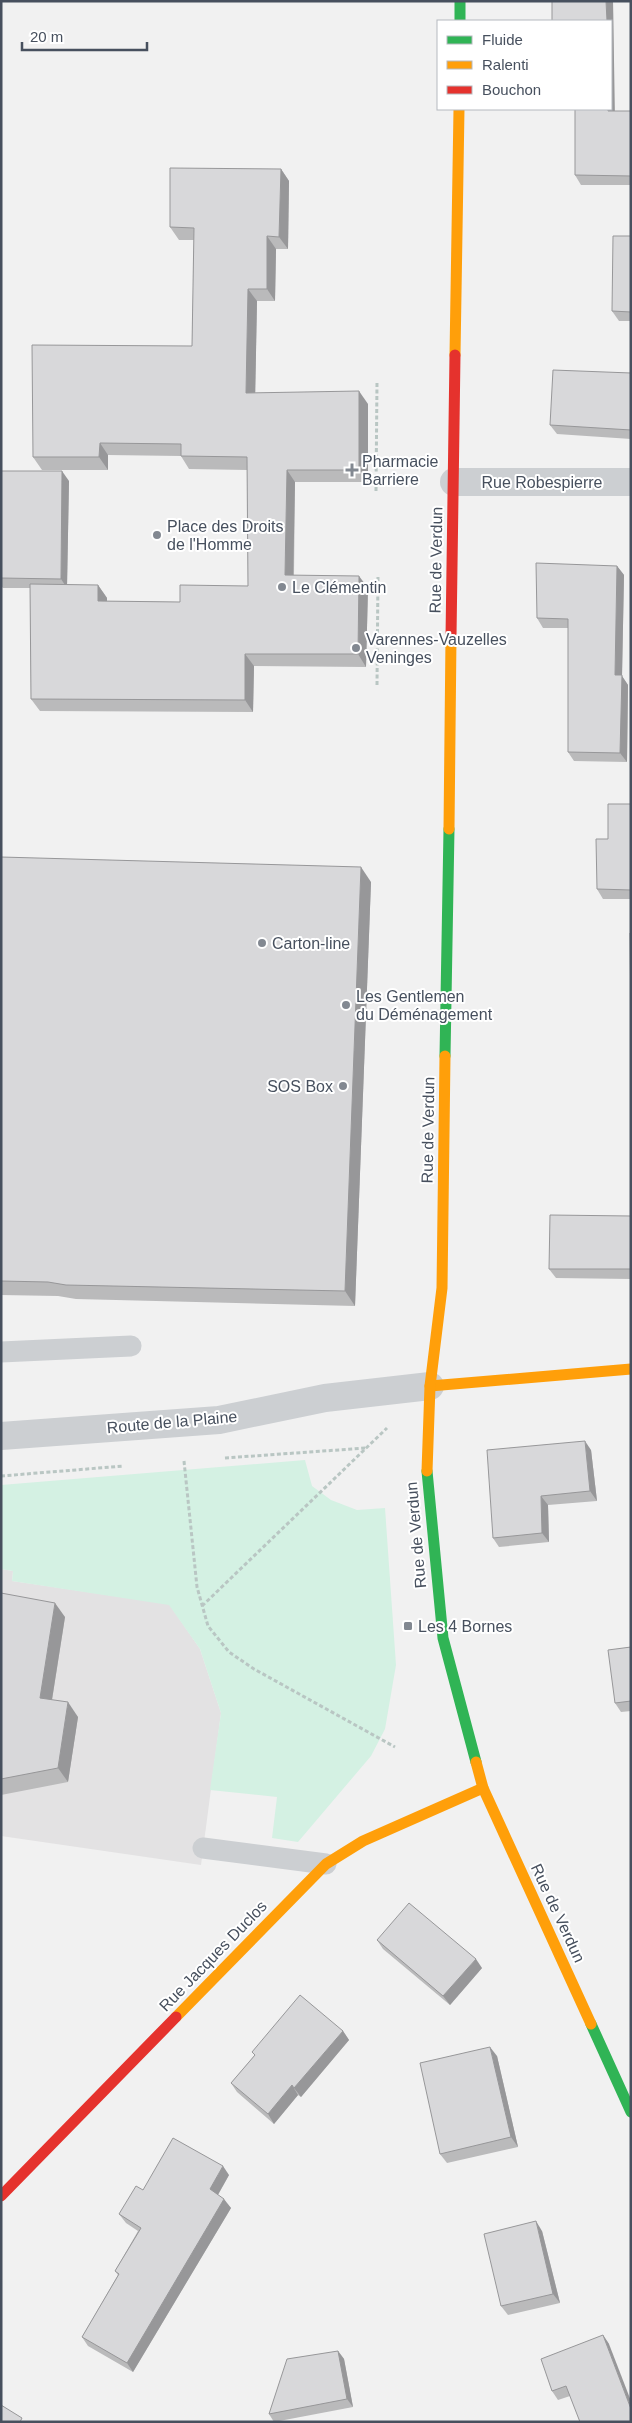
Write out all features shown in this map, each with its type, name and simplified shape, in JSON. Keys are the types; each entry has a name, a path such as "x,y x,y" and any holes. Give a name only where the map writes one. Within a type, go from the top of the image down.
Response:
{"street":[{"path":"460,1 460,20"},
{"name":"Rue de Verdun","path":"459,110 442,1288 430,1386 427,1481 443,1638 483,1788 631,2112"},
{"name":"Rue Robespierre","path":"454,482 631,482"},
{"path":"430,1386 631,1369"},
{"name":"Route de la Plaine","path":"1,1436 219,1420 325,1398 430,1386"},
{"name":"Rue Jacques Duclos","path":"1,2196 326,1864 363,1841 483,1788"}],"lane":[{"path":"1,1352 131,1346"},
{"path":"203,1848 326,1864"}],"path":[{"path":"376,491 377,382"},
{"path":"378,575 378,686"},
{"path":"202,1606 387,1427"},
{"path":"221,1458 366,1448"},
{"path":"192,1460 182,1461 197,1586 208,1626 229,1652 254,1669 395,1748"},
{"path":"1,1476 125,1466"}],"shaded area":[{"path":"1,1569 13,1571 12,1581 169,1604 200,1649 221,1713 201,1865 1,1836"}],"green space":[{"path":"305,1460 312,1486 331,1500 357,1510 385,1508 396,1665 385,1729 371,1756 298,1842 272,1838 277,1797 210,1790 221,1713 200,1649 169,1605 12,1581 13,1571 1,1569 1,1485"}],"building":[{"path":"552,1 606,1 607,20 552,20"},
{"path":"575,110 631,111 631,176 575,175"},
{"path":"170,168 281,169 279,237 267,236 267,289 248,289 246,393 359,391 359,470 287,470 285,575 359,576 358,654 245,654 245,700 31,699 30,584 98,585 98,601 180,602 180,585 248,586 247,457 181,456 181,444 100,443 99,457 33,457 32,345 192,346 194,228 170,227"},
{"path":"613,236 631,236 631,312 612,311"},
{"path":"553,370 631,373 631,430 550,425"},
{"path":"1,471 62,471 61,579 1,578"},
{"path":"536,563 617,566 615,675 622,675 620,753 568,752 568,619 537,618"},
{"path":"608,804 631,804 631,890 597,889 596,839 608,839"},
{"path":"1,857 361,867 345,1291 66,1285 48,1282 1,1281"},
{"path":"630,933 631,933 631,1017"},
{"path":"550,1215 631,1216 631,1269 549,1269"},
{"path":"585,1441 590,1491 541,1496 542,1533 493,1538 487,1450"},
{"path":"1,1593 55,1603 40,1698 68,1702 58,1768 1,1779"},
{"path":"631,1647 631,1701 615,1703 608,1650"},
{"path":"409,1903 476,1959 443,1996 377,1940"},
{"path":"300,1995 343,2031 294,2088 292,2085 268,2114 231,2083 255,2055 252,2052"},
{"path":"490,2047 511,2137 440,2154 420,2063"},
{"path":"173,2138 223,2166 210,2189 224,2199 127,2363 82,2337 119,2274 115,2271 141,2228 119,2214 136,2186 143,2190"},
{"path":"536,2221 553,2294 501,2306 484,2234"},
{"path":"603,2335 631,2409 631,2422 580,2422 566,2386 552,2391 541,2359"},
{"path":"338,2351 347,2399 269,2414 287,2359"},
{"path":"1,2405 22,2418 20,2422 1,2422"}],"traffic: fast":[{"path":"460,1 460,20"},
{"path":"445,1056 449,829"},
{"path":"427,1471 443,1638 476,1762"},
{"path":"591,2024 631,2112"}],"traffic: slow":[{"path":"455,355 459,110"},
{"path":"449,829 451,637"},
{"path":"427,1471 430,1386 442,1288 445,1056"},
{"path":"430,1386 631,1369"},
{"path":"476,1762 483,1788 591,2024"},
{"path":"176,2017 326,1864 363,1841 483,1788"}],"traffic: jam":[{"path":"451,637 455,355"},
{"path":"1,2196 176,2017"}],"place":[{"name":"Pharmacie Barriere","path":"352,470"},
{"name":"Place des Droits de l'Homme","path":"157,535"},
{"name":"Le Clémentin","path":"282,587"},
{"name":"Varennes-Vauzelles Veninges","path":"356,648"},
{"name":"Carton-line","path":"262,943"},
{"name":"Les Gentlemen du Déménagement","path":"346,1005"},
{"name":"SOS Box","path":"343,1086"},
{"name":"Les 4 Bornes","path":"408,1626"}]}
